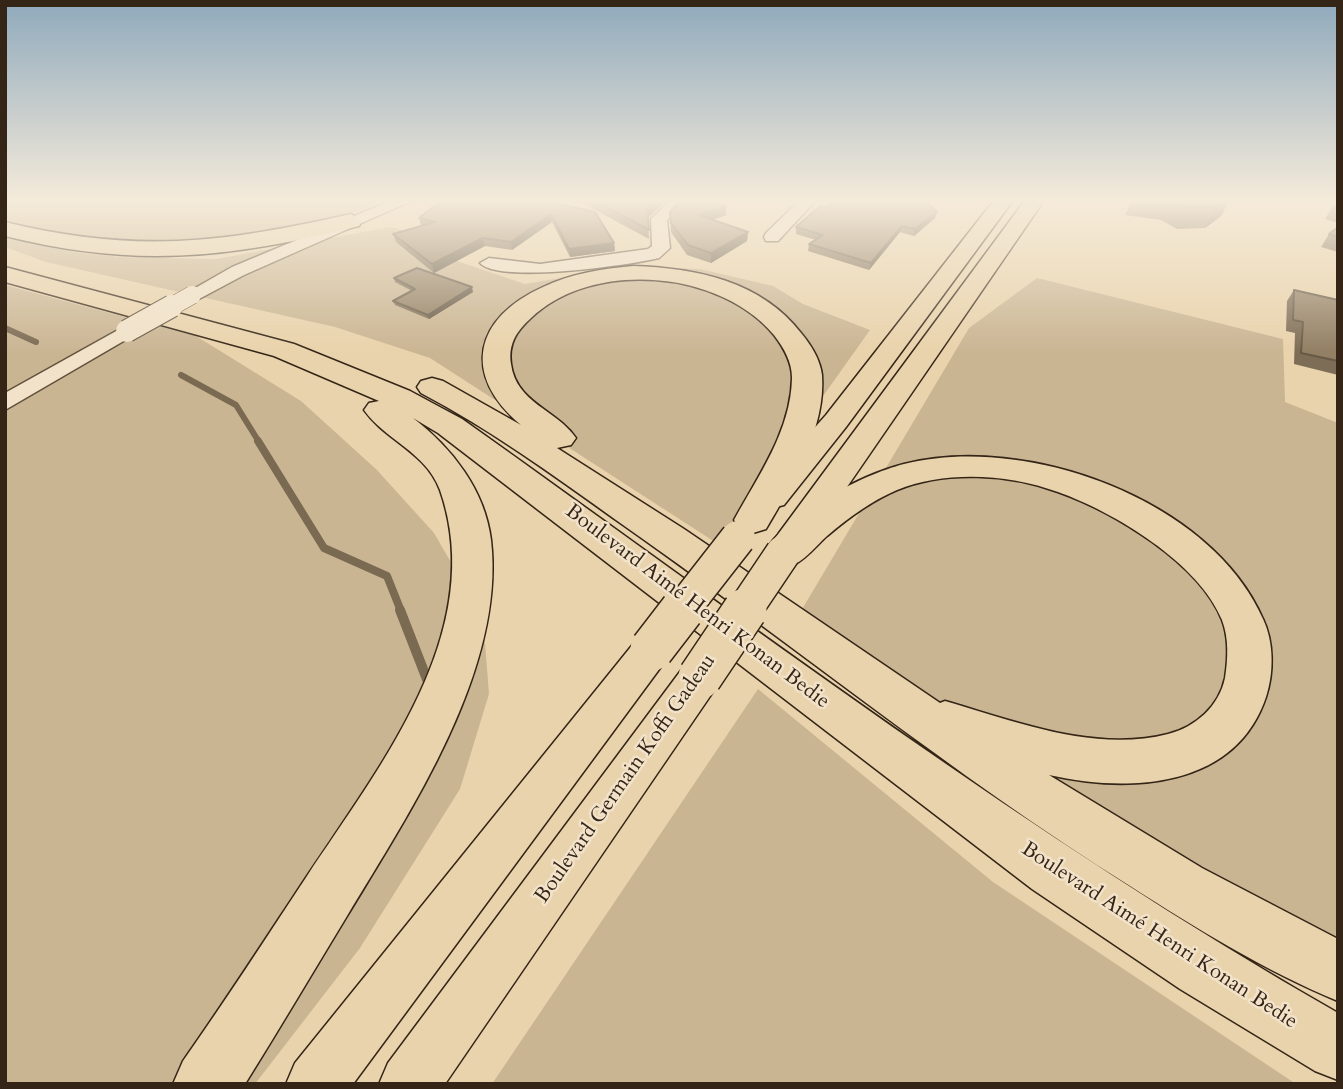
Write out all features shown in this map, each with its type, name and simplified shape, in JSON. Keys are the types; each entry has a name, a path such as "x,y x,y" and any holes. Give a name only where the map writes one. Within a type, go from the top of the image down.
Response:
{"highway":[{"path":"104,250 129,252 205,250"},
{"path":"196,251 221,258 238,271"},
{"name":"Boulevard Aimé Henri Konan Bedie","path":"5,256 35,267 250,322 390,367 463,403 654,524 916,713 1105,840 1224,911 1338,971"},
{"name":"Boulevard Aimé Henri Konan Bedie","path":"5,274 267,345 337,370 399,398 460,433 1051,870 1200,968 1338,1048"},
{"path":"654,524 608,478 524,411 498,377 495,350 504,330 523,309 548,293 587,280 615,275 677,277 736,292 780,324 805,363 807,392 798,430 746,529"},
{"path":"206,1084 273,984 368,832 429,722 463,640 470,604 473,558 470,534 458,490 434,454 417,437 351,391 234,337"},
{"path":"783,553 838,507 887,481 920,471 948,467 1008,469 1077,487 1111,502 1159,529 1194,555 1220,583 1240,612 1248,639 1249,674 1241,705 1223,729 1192,748 1150,761 1095,761 916,713"}],"main road":[{"path":"316,1084 652,649 746,529 836,421 967,250"},
{"name":"Boulevard Germain Koffi Gadeau","path":"410,1084 1000,250"}],"street":[{"path":"5,403 192,295 286,250"},
{"path":"489,263 540,269 653,254 659,250"}],"shaded area":[{"path":"13,250 66,250 120,257 216,259 266,250 472,250 454,260 525,284 607,270 652,267 700,269 773,286 803,304 870,330 718,544 430,358 335,327 46,262"},
{"path":"1037,278 1283,339 1285,402 1338,423 1338,944 1278,918 1057,786 801,611 969,328"},
{"path":"5,285 196,336 301,401 377,470 434,533 483,618 489,694 460,789 360,948 255,1084 5,1084"},
{"path":"758,689 993,882 1296,1084 492,1084"}],"building":[{"path":"414,250 460,250 432,264"},
{"path":"828,250 882,250 871,263"},
{"path":"417,268 472,287 428,315 393,301 415,289 394,278"},
{"path":"1294,290 1338,300 1338,361 1301,353 1303,322 1293,320"}],"waterway":[{"path":"5,328 36,342"},
{"path":"181,375 236,405 259,442"},
{"path":"258,441 324,548 387,576 401,611"},
{"path":"400,610 430,687"}]}
